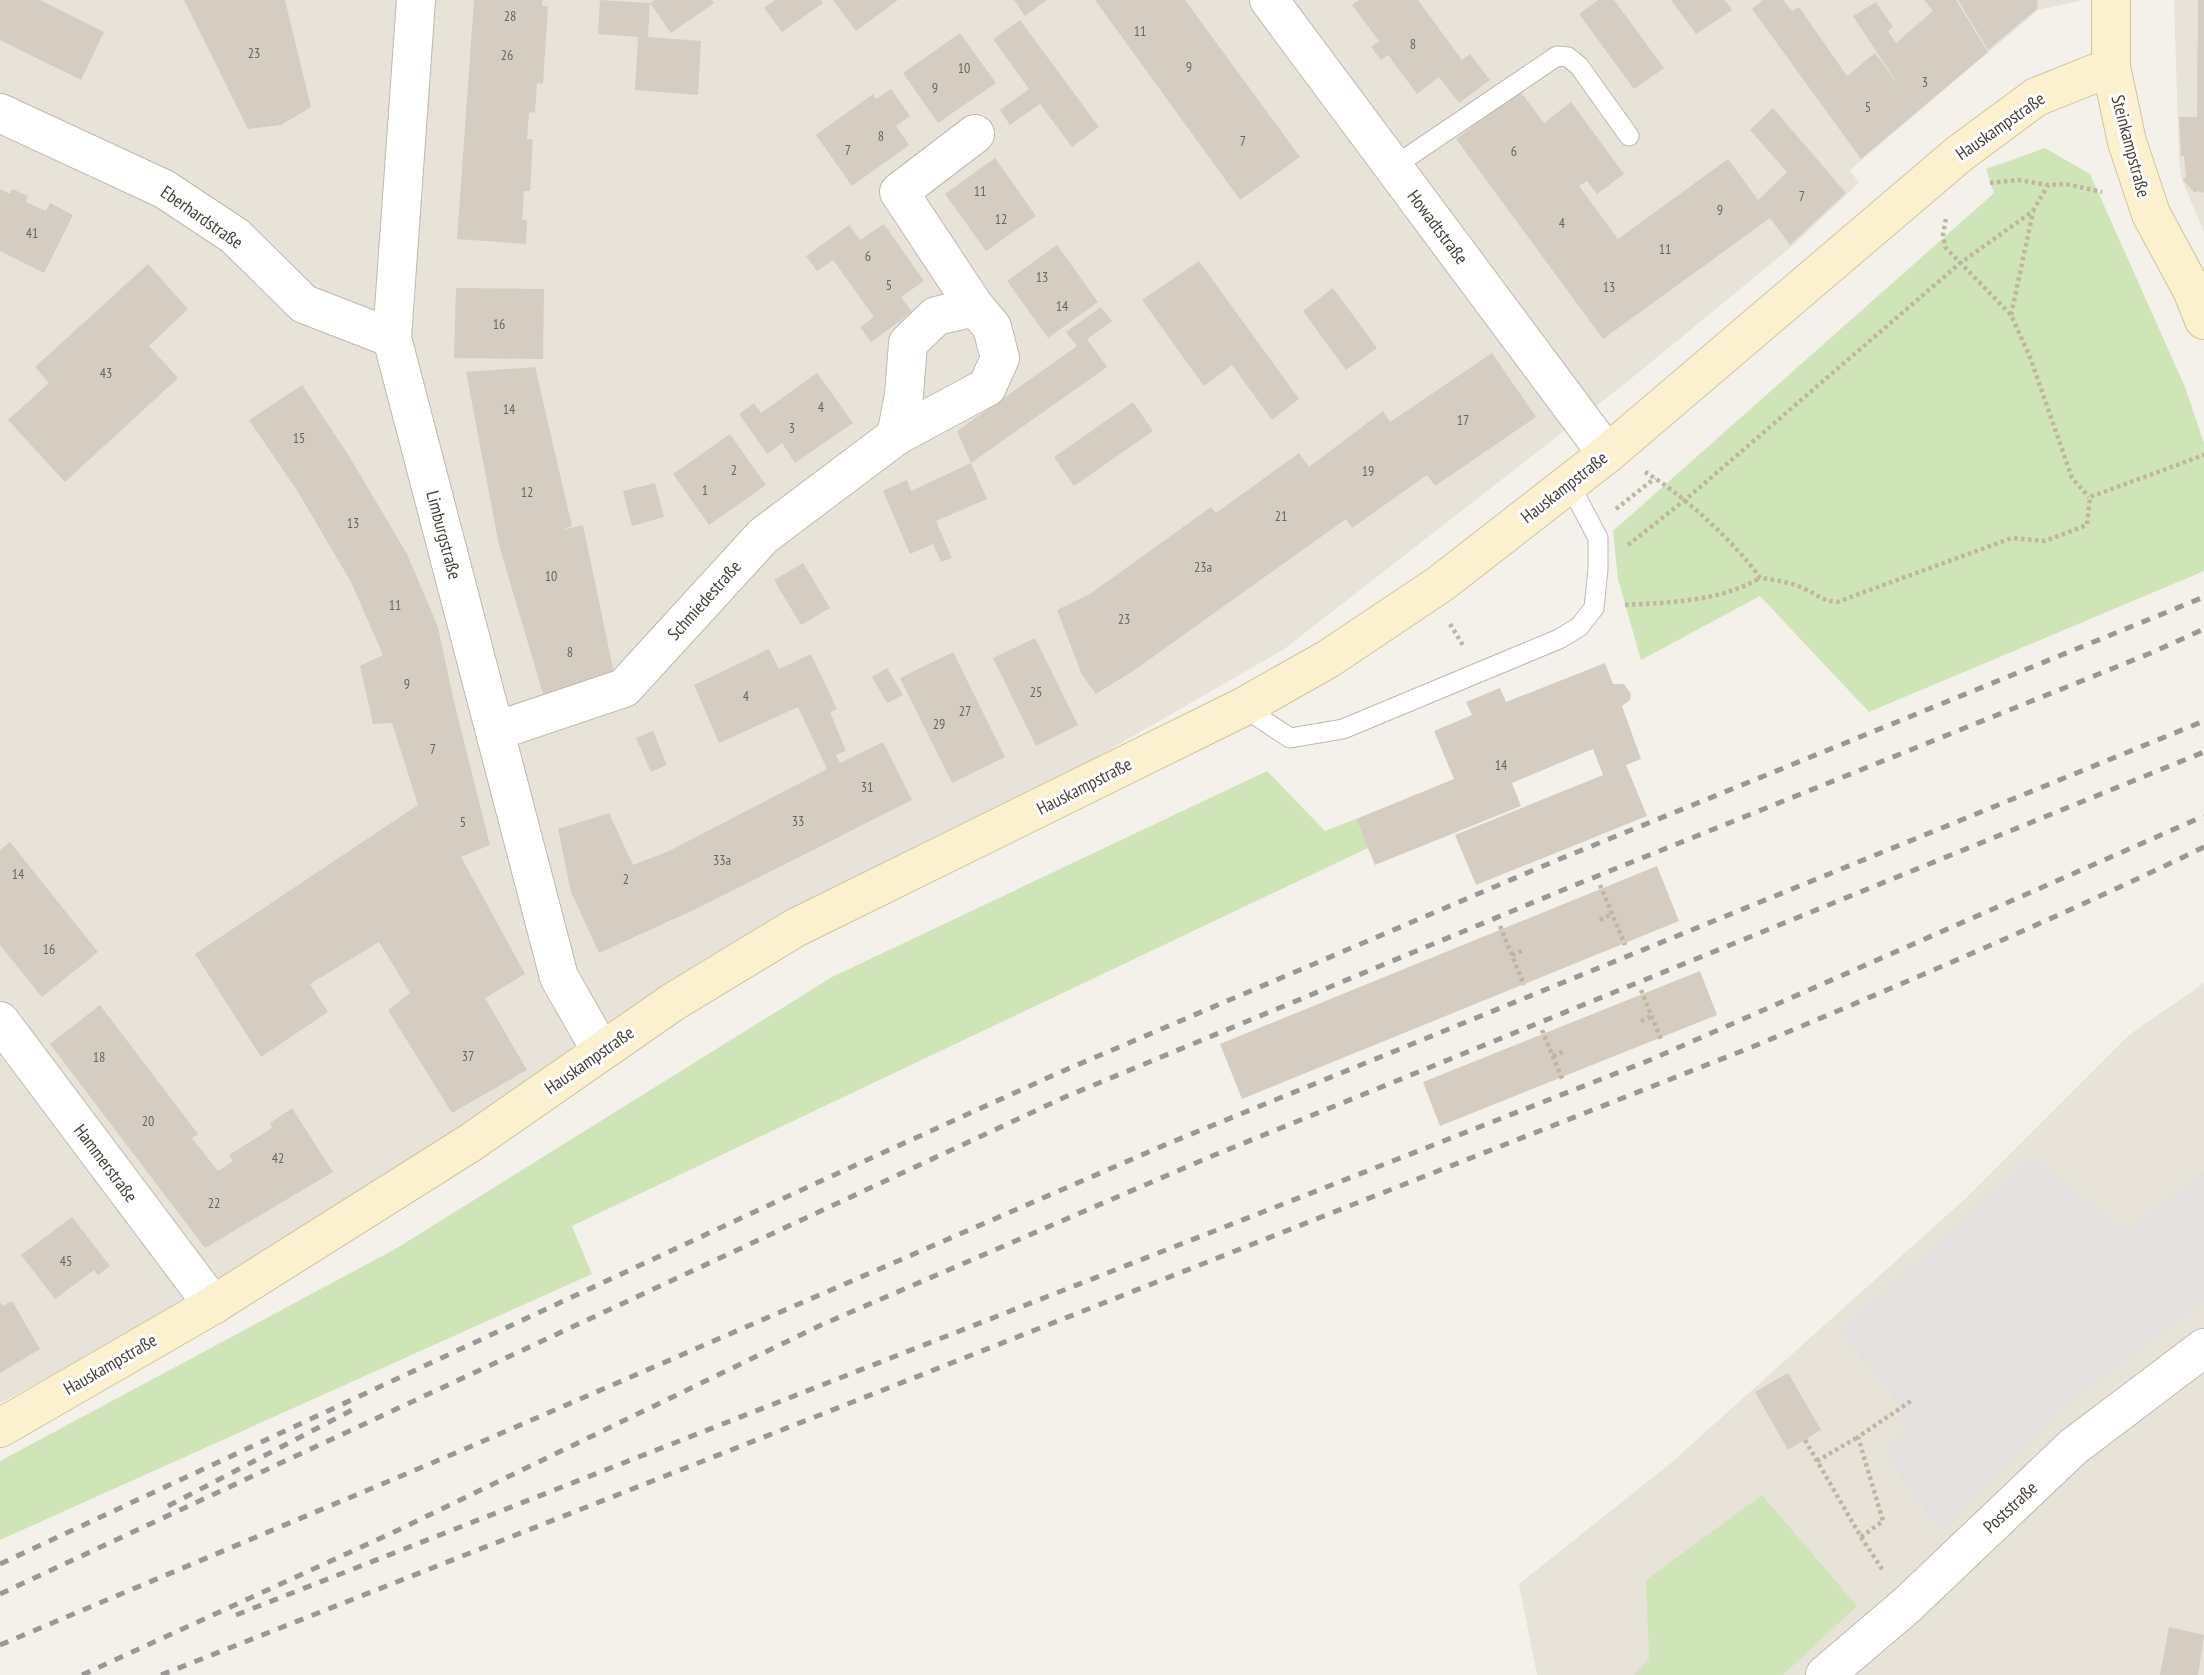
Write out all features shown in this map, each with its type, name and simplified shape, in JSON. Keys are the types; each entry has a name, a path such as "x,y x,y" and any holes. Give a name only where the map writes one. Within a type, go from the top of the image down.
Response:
{"street":[{"name":"Limburgstraße","path":"416,0 392,338 559,977 601,1051"},
{"name":"Howadtstraße","path":"1269,0 1607,454"},
{"name":"Steinkampstraße","path":"2111,0 2111,67 2127,142 2151,214 2200,300"},
{"name":"Hauskampstraße","path":"0,1428 213,1306 470,1143 673,1002 795,928 1243,707 1328,659 1440,584 1607,454 1959,154 2036,97 2111,67"},
{"name":"Eberhardstraße","path":"0,113 164,189 236,236 304,304 392,338"},
{"name":"Schmiedestraße","path":"496,731 624,688 763,536 895,436 987,387 1000,358 992,327 975,307 899,192 975,134"},
{"path":"895,436 904,395 908,343 936,316 975,307"},
{"name":"Hammerstraße","path":"0,1021 213,1306"},
{"name":"Poststraße","path":"1825,1675 1907,1605 2073,1447 2204,1348"}],"lane":[{"path":"1394,167 1557,56 1568,57 1579,66 1629,136"},
{"path":"1243,707 1290,738 1343,729 1559,639 1579,627 1594,608 1598,538 1569,483"}],"path":[{"path":"1959,154 1985,184 2018,180 2048,185 2066,184 2101,192 2151,214"},
{"path":"2011,315 2034,211 2048,185"},
{"path":"1594,608 1717,597 1760,579 1781,581 1806,590 1823,601 1837,602 2012,538 2046,541 2087,525 2090,498 2072,478 2030,357 2011,315 1945,247 1943,234 1946,219 1953,208"},
{"path":"1598,569 1685,500 1959,264 2034,211"},
{"path":"1607,454 1656,478 1685,500 1750,563 1760,579"},
{"path":"2090,498 2204,455"},
{"path":"1592,527 1656,478"},
{"path":"1601,885 1625,946"},
{"path":"1600,920 1612,914"},
{"path":"1500,926 1524,985"},
{"path":"1512,955 1524,950"},
{"path":"1641,990 1662,1042"},
{"path":"1641,1021 1652,1016"},
{"path":"1542,1030 1563,1081"},
{"path":"1553,1056 1564,1051"},
{"path":"1817,1461 1911,1401"},
{"path":"1805,1440 1861,1537 1883,1521 1858,1437"}],"shaded area":[{"path":"0,0 2084,0 2038,10 1850,170 1859,183 1790,248 1627,382 1283,650 534,1080 207,1291 0,1403"},
{"path":"2174,0 2204,0 2204,232 2182,180 2179,159"},
{"path":"2204,983 2204,1675 1537,1675 1519,1584 1672,1462 1966,1198 2129,1035"},
{"path":"2032,1158 2127,1231 2204,1171 2204,1302 2062,1408 1940,1531 1884,1453 1906,1431 1891,1393 1839,1331"}],"green space":[{"path":"2045,148 2090,174 2185,387 2204,443 2204,571 1869,712 1760,596 1641,660 1618,579 1613,531 1994,193 1986,169"},
{"path":"1267,771 1325,831 1356,819 1368,848 572,1226 592,1274 0,1540 0,1461 397,1248 832,977"},
{"path":"1762,1495 1857,1606 1783,1675 1634,1675 1649,1659 1646,1580"}],"building":[{"path":"0,0 40,0 104,32 81,80 0,40"},
{"path":"184,0 285,0 311,107 281,125 248,129"},
{"path":"474,0 543,0 542,6 548,6 543,84 537,83 535,113 529,112 527,139 533,139 530,191 524,191 522,220 527,220 526,244 457,239"},
{"path":"600,0 650,3 648,37 701,41 698,95 635,90 638,37 598,34"},
{"path":"655,0 712,0 714,3 671,33 650,3"},
{"path":"775,0 821,0 823,3 782,32 764,8"},
{"path":"833,0 898,0 856,31"},
{"path":"1014,0 1047,0 1025,16"},
{"path":"1095,0 1185,0 1300,157 1240,200"},
{"path":"1359,0 1418,0 1462,60 1470,54 1490,80 1459,103 1439,77 1417,94 1388,55 1381,60 1371,47 1379,41 1352,5"},
{"path":"1598,0 1614,0 1664,68 1634,89 1579,14"},
{"path":"1671,0 1725,0 1732,10 1696,34"},
{"path":"1763,0 1783,0 1792,11 1799,7 1847,76 1875,53 1899,86 1853,16 1876,2 1893,27 1888,31 1896,43 1933,11 1924,0 1956,0 1988,52 1861,159 1752,9"},
{"path":"1958,0 2038,0 2037,9 1988,50"},
{"path":"2198,0 2204,0 2204,193 2195,193 2183,180 2186,176 2184,156 2181,156 2179,117 2197,117"},
{"path":"1020,20 1099,127 1072,147 1040,104 1010,125 1000,110 1029,89 993,39"},
{"path":"960,33 996,83 938,123 903,73"},
{"path":"891,89 910,116 896,126 909,145 852,186 816,135 873,94 876,99"},
{"path":"1520,91 1544,123 1571,102 1624,174 1597,194 1587,181 1579,186 1618,239 1728,159 1758,200 1787,172 1750,130 1773,108 1846,193 1790,245 1770,218 1603,339 1456,139"},
{"path":"995,158 1036,216 986,251 945,194"},
{"path":"0,189 10,194 12,189 28,196 26,202 46,211 50,203 73,215 44,273 0,251"},
{"path":"884,224 924,281 901,297 912,312 871,342 860,327 874,317 833,260 817,271 806,256 849,225 860,240"},
{"path":"1057,245 1098,302 1048,338 1007,281"},
{"path":"1199,261 1299,399 1272,420 1232,365 1204,386 1142,300"},
{"path":"148,264 188,309 149,346 178,378 65,482 8,420 49,383 35,367"},
{"path":"456,288 544,289 543,359 454,358"},
{"path":"1333,288 1377,348 1346,370 1303,311"},
{"path":"1101,307 1112,321 1087,339 1107,367 971,463 957,431 1077,346 1066,332"},
{"path":"1492,353 1536,417 1435,486 1427,475 1352,528 1346,519 1136,669 1096,694 1082,675 1057,610 1090,594 1211,507 1216,513 1299,453 1309,467 1383,411 1390,422"},
{"path":"535,367 572,526 562,530 583,525 614,673 543,694 499,545 466,372"},
{"path":"817,373 853,423 795,463 782,443 767,454 739,414 754,403 761,413"},
{"path":"302,385 349,456 407,554 438,627 490,845 461,857 525,974 485,998 527,1070 452,1113 388,1010 410,993 379,942 310,984 328,1012 261,1057 195,954 418,805 392,723 373,724 360,666 383,655 351,582 298,492 249,420"},
{"path":"1133,402 1153,431 1074,486 1054,457"},
{"path":"730,434 766,485 709,525 673,474"},
{"path":"971,463 987,499 936,521 952,558 941,562 933,544 910,554 883,491 907,480 911,491"},
{"path":"655,483 664,517 632,526 623,491"},
{"path":"803,563 830,608 801,625 774,580"},
{"path":"1035,638 1078,725 1036,746 993,658"},
{"path":"769,649 779,669 811,654 837,709 830,712 846,751 836,755 840,763 883,742 912,800 698,908 599,953 571,892 558,829 609,813 633,865 669,851 827,769 798,707 719,743 694,685"},
{"path":"953,652 1005,757 952,783 900,678"},
{"path":"1605,663 1613,684 1624,684 1631,694 1630,700 1622,706 1641,759 1626,765 1647,816 1476,885 1455,835 1603,775 1593,749 1512,783 1521,806 1375,865 1356,819 1454,779 1434,731 1472,715 1466,702 1500,688 1506,702"},
{"path":"887,668 903,695 887,703 872,677"},
{"path":"653,731 667,765 651,772 636,738"},
{"path":"10,842 98,952 42,997 0,945 0,850"},
{"path":"1657,866 1679,921 1242,1099 1220,1044"},
{"path":"1700,971 1717,1015 1440,1126 1423,1082"},
{"path":"100,1005 198,1134 192,1138 218,1171 233,1161 229,1155 272,1128 270,1123 292,1108 333,1172 205,1248 50,1044"},
{"path":"72,1217 110,1266 98,1275 94,1270 55,1299 21,1255"},
{"path":"12,1301 40,1349 0,1373 0,1302 3,1306"},
{"path":"1788,1373 1821,1430 1788,1450 1755,1392"},
{"path":"2169,1627 2204,1635 2198,1675 2160,1675"}],"railway":[{"path":"0,1564 1056,1074 1555,861 2204,597"},
{"path":"0,1594 1065,1097 1575,885 2151,653 2204,629"},
{"path":"0,1645 465,1449 1167,1144 2204,721"},
{"path":"82,1675 392,1533 821,1325 1212,1156 2204,752"},
{"path":"236,1615 1650,1060 2204,816"},
{"path":"161,1675 1752,1047 1923,975 2204,847"},
{"path":"168,1506 354,1409"}]}
